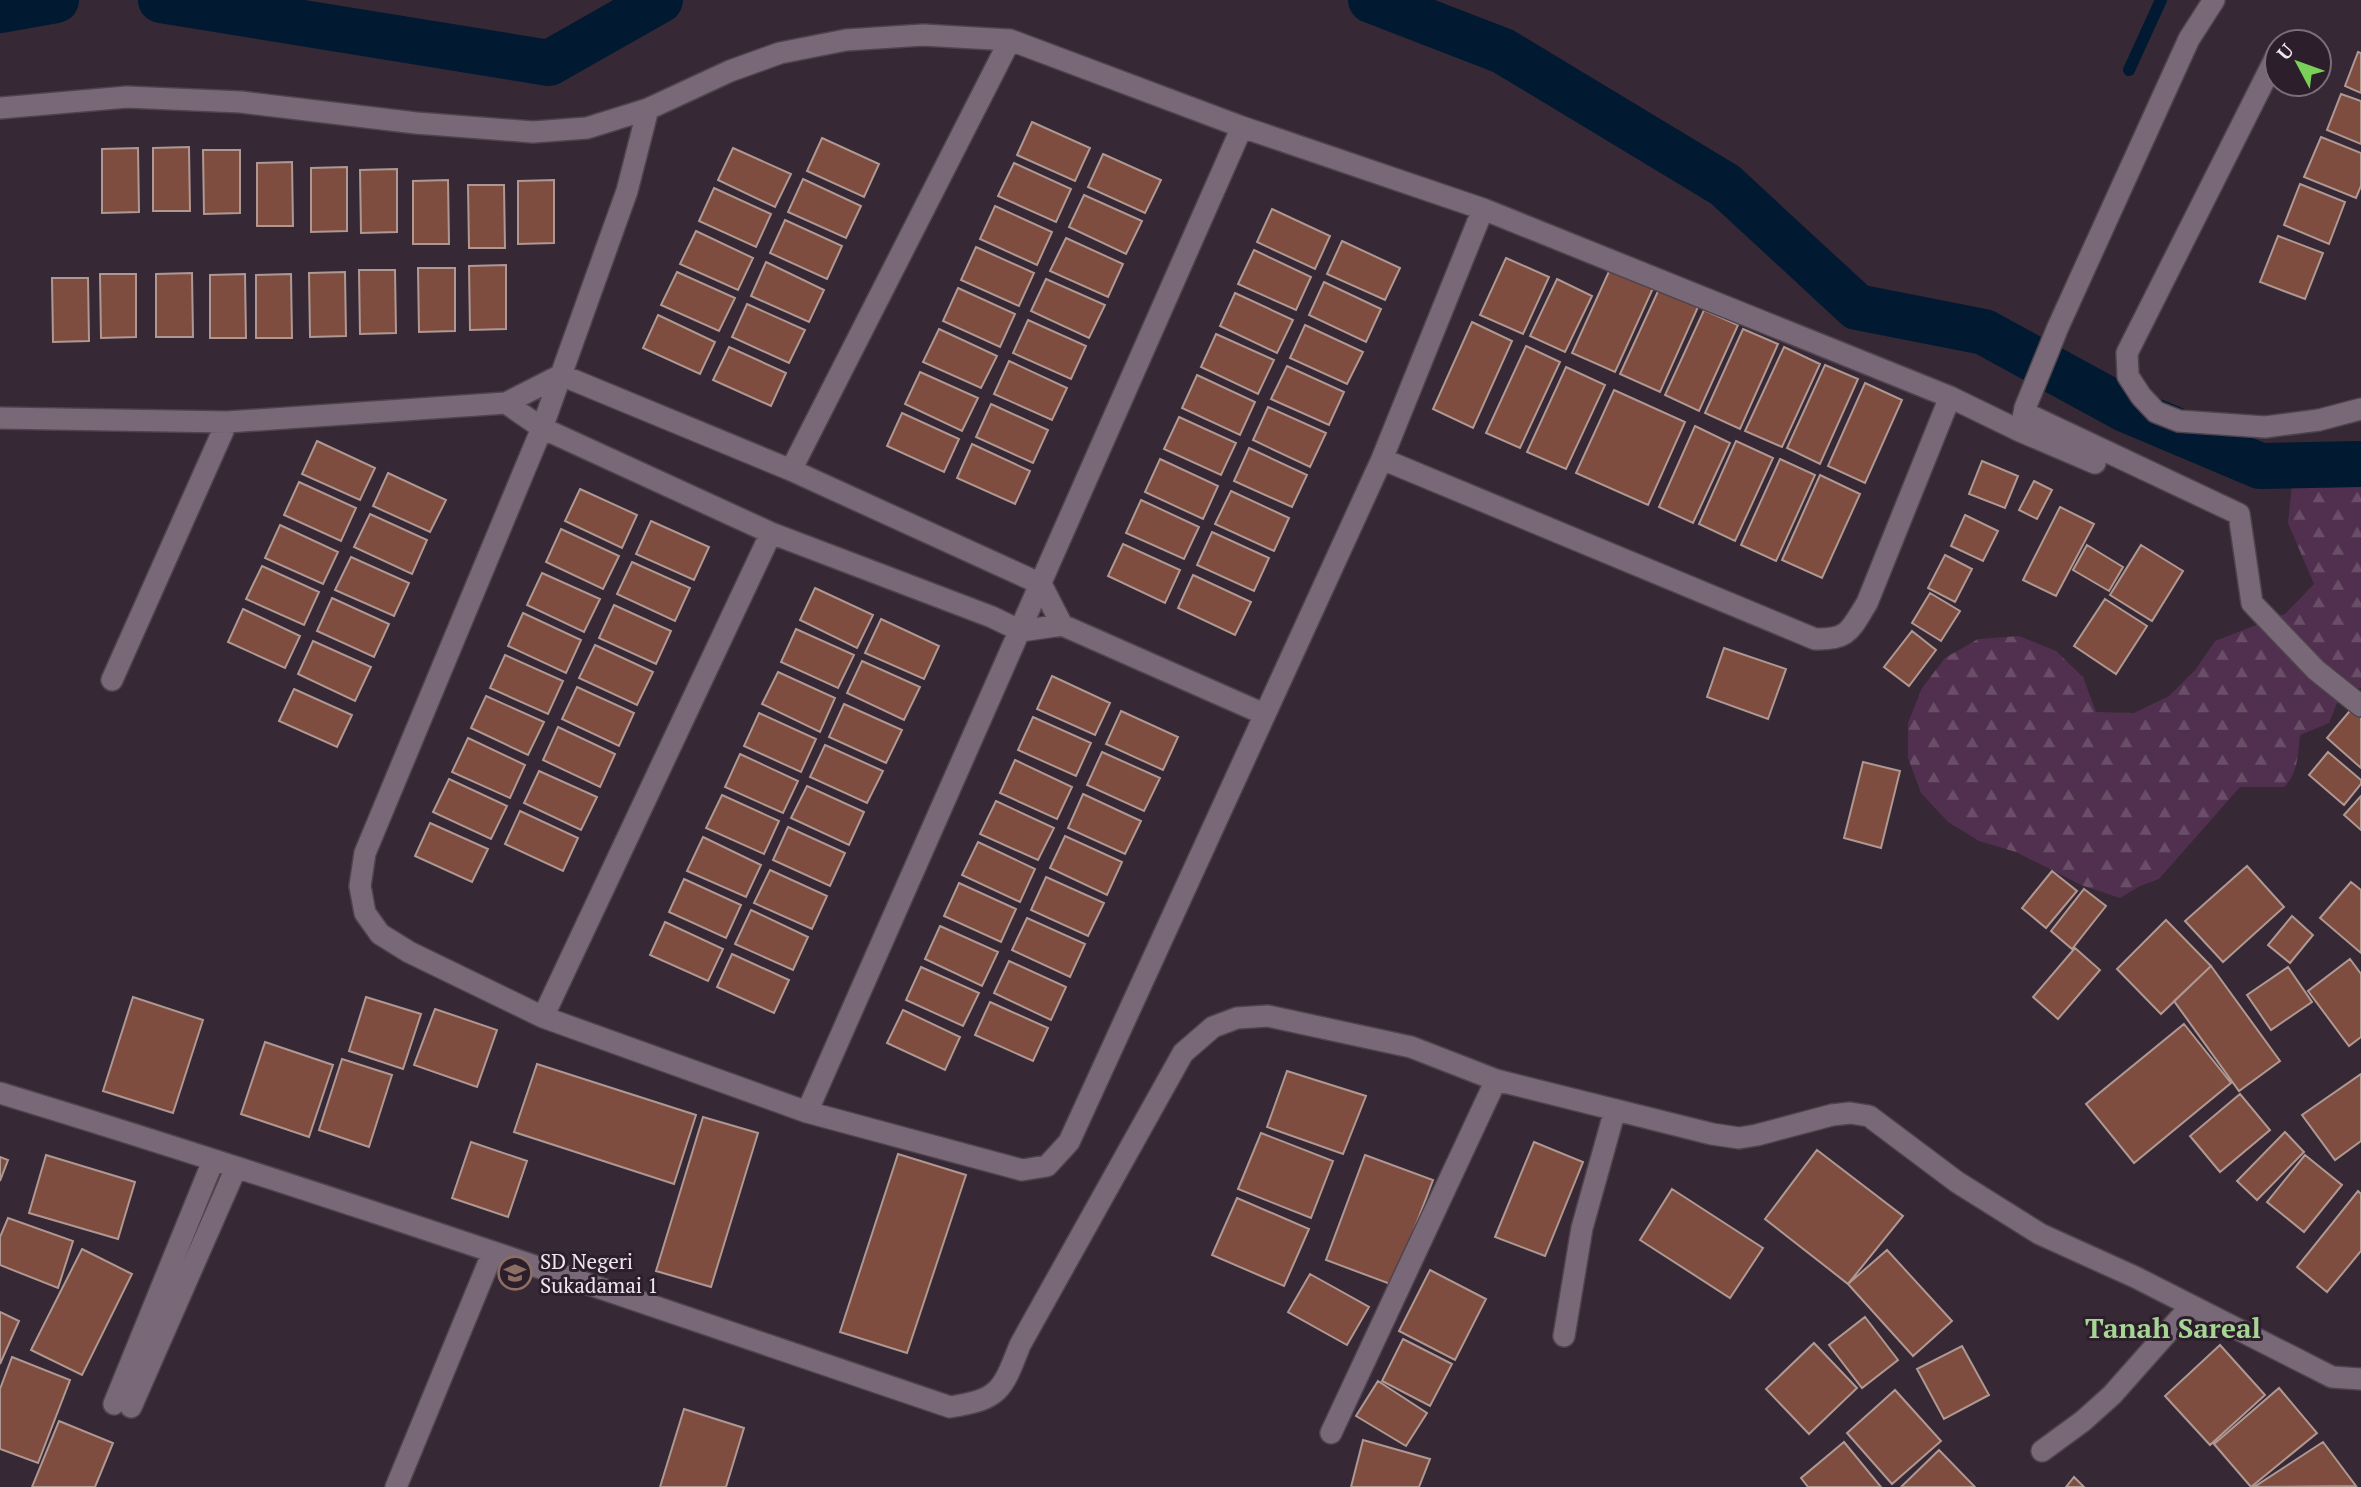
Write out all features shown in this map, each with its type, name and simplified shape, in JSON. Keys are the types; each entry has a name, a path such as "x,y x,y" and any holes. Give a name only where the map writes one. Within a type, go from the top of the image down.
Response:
{"street":[{"path":"2024,417 2058,327 2189,39 2214,0"},
{"path":"0,108 140,97 241,102 457,127 533,132 587,128 648,109 730,71 780,53 832,43 923,35 1010,40 1242,127 1483,209 1950,397 2024,417 2239,514 2252,603 2316,670 2361,706"},
{"path":"791,470 1010,40"},
{"path":"2263,81 2127,353 2128,376 2156,412 2179,421 2265,427 2319,420 2361,409"},
{"path":"648,109 627,191 542,428 365,853 360,886 365,913 380,934 409,952 543,1017 807,1112 1022,1170 1046,1166 1069,1142 1382,459 1483,209"},
{"path":"807,1112 1242,127"},
{"path":"0,418 227,422 506,403 561,375 791,470 1041,584 1062,625"},
{"path":"1382,459 1815,639 1836,640 1851,629 1867,603 1950,397"},
{"path":"506,403 542,428 771,533 992,617 1021,631 1062,625 1265,714"},
{"path":"2024,417 2095,463"},
{"path":"112,680 227,422"},
{"path":"543,1017 771,533"},
{"path":"0,1093 493,1252 950,1407 978,1403 996,1393 1009,1373 1020,1345 1183,1053 1213,1027 1237,1018 1268,1016 1411,1047 1496,1080 1712,1135 1739,1138 1850,1112 1869,1116 1957,1182 2040,1234 2135,1277 2332,1377 2361,1379"},
{"path":"1331,1433 1496,1080"},
{"path":"1564,1336 1582,1228 1615,1110"},
{"path":"213,1161 122,1405 236,1168"},
{"path":"396,1487 493,1252"},
{"path":"2042,1451 2083,1421 2112,1395 2190,1307"}],"green space":[{"path":"2327,471 2361,474 2361,688 2343,688 2329,723 2300,735 2295,770 2284,787 2240,787 2159,879 2120,898 2081,885 2016,852 1979,841 1948,822 1921,793 1908,758 1908,723 1922,688 1945,658 1978,639 2019,636 2056,651 2083,677 2096,712 2134,713 2169,696 2196,669 2215,641 2285,614 2314,584 2288,523 2292,484"}],"building":[{"path":"2358,52 2361,53 2361,93 2345,86"},
{"path":"2341,94 2361,101 2361,144 2327,130"},
{"path":"1032,122 1090,148 1075,181 1017,155"},
{"path":"2321,137 2361,153 2361,186 2356,198 2304,177"},
{"path":"822,138 879,164 864,197 807,171"},
{"path":"189,147 190,211 153,211 153,148"},
{"path":"138,148 139,212 102,213 102,149"},
{"path":"733,148 791,174 775,207 718,180"},
{"path":"203,150 240,150 240,213 204,214"},
{"path":"1103,154 1161,180 1145,213 1088,187"},
{"path":"292,162 293,226 257,226 257,163"},
{"path":"1014,163 1071,189 1056,222 998,196"},
{"path":"347,167 347,231 311,232 311,168"},
{"path":"397,169 397,232 361,233 360,170"},
{"path":"803,179 861,206 846,238 788,212"},
{"path":"448,180 449,244 413,244 413,181"},
{"path":"554,180 554,243 518,244 518,181"},
{"path":"2300,184 2345,202 2329,244 2284,225"},
{"path":"468,185 504,185 505,248 469,248"},
{"path":"714,188 771,214 756,247 699,221"},
{"path":"1084,195 1142,221 1126,254 1069,227"},
{"path":"995,206 1052,232 1037,265 980,239"},
{"path":"1272,209 1330,236 1315,269 1257,242"},
{"path":"785,220 842,246 827,279 770,253"},
{"path":"696,231 753,258 738,290 680,264"},
{"path":"2278,236 2323,253 2305,299 2260,282"},
{"path":"1066,238 1123,264 1108,297 1050,271"},
{"path":"1342,241 1400,268 1385,300 1327,274"},
{"path":"976,247 1034,273 1019,306 961,280"},
{"path":"1254,250 1311,277 1296,310 1238,284"},
{"path":"1506,258 1549,277 1523,334 1480,315"},
{"path":"766,262 824,290 809,322 751,296"},
{"path":"506,265 506,329 470,330 469,266"},
{"path":"1611,267 1654,286 1615,372 1572,353"},
{"path":"418,268 455,268 455,331 419,332"},
{"path":"359,270 395,270 396,333 360,334"},
{"path":"345,272 346,336 310,337 309,273"},
{"path":"677,272 735,298 719,331 661,305"},
{"path":"192,273 193,337 156,337 156,274"},
{"path":"100,274 136,274 136,337 101,338"},
{"path":"245,274 246,338 210,338 210,275"},
{"path":"291,274 292,338 256,338 256,275"},
{"path":"52,278 88,278 89,341 53,342"},
{"path":"1046,279 1105,305 1089,338 1031,311"},
{"path":"1557,279 1592,296 1565,352 1530,336"},
{"path":"1324,282 1381,309 1366,342 1309,315"},
{"path":"958,288 1015,314 1000,347 943,321"},
{"path":"1659,289 1698,307 1660,392 1620,374"},
{"path":"1235,293 1293,320 1277,353 1220,326"},
{"path":"747,304 805,330 789,363 732,337"},
{"path":"1704,310 1738,325 1699,411 1665,395"},
{"path":"658,315 715,342 700,374 643,348"},
{"path":"1028,320 1086,346 1071,379 1013,353"},
{"path":"1472,322 1512,341 1473,428 1433,409"},
{"path":"1305,325 1363,352 1347,384 1290,358"},
{"path":"939,329 997,356 981,388 923,362"},
{"path":"1743,329 1778,344 1740,429 1705,413"},
{"path":"1216,334 1274,360 1258,394 1201,367"},
{"path":"1526,346 1560,362 1520,448 1486,433"},
{"path":"729,347 786,373 771,406 713,380"},
{"path":"1784,347 1820,364 1782,447 1745,431"},
{"path":"1009,361 1067,388 1052,420 994,394"},
{"path":"1825,365 1858,379 1820,464 1787,448"},
{"path":"1287,366 1344,392 1329,425 1271,399"},
{"path":"1566,367 1605,385 1566,469 1527,452"},
{"path":"920,372 978,398 962,431 905,404"},
{"path":"1197,375 1255,402 1240,435 1182,408"},
{"path":"1865,383 1902,400 1865,483 1828,466"},
{"path":"1614,390 1685,422 1648,505 1576,473"},
{"path":"991,404 1048,430 1033,463 976,437"},
{"path":"1268,407 1326,433 1310,467 1253,440"},
{"path":"902,413 959,439 944,472 887,446"},
{"path":"1179,417 1236,443 1221,475 1164,449"},
{"path":"1695,426 1730,443 1693,523 1659,507"},
{"path":"317,441 375,468 360,500 302,474"},
{"path":"1736,441 1773,458 1735,541 1699,524"},
{"path":"972,444 1030,471 1015,504 957,478"},
{"path":"1249,448 1307,475 1292,507 1234,481"},
{"path":"1160,459 1218,486 1203,519 1145,492"},
{"path":"1780,459 1815,475 1776,561 1741,545"},
{"path":"1982,461 2018,476 2005,508 1969,494"},
{"path":"388,473 446,500 430,532 373,506"},
{"path":"1820,475 1860,494 1822,578 1782,560"},
{"path":"2034,481 2052,490 2037,519 2019,510"},
{"path":"299,482 356,508 341,541 284,515"},
{"path":"580,489 637,515 622,548 565,521"},
{"path":"1231,491 1289,518 1274,551 1215,524"},
{"path":"1141,500 1199,527 1184,559 1126,533"},
{"path":"2060,507 2094,524 2056,596 2023,580"},
{"path":"370,514 427,540 412,574 354,547"},
{"path":"1965,515 1998,531 1983,561 1951,546"},
{"path":"651,521 709,547 694,580 636,554"},
{"path":"280,525 338,552 323,584 265,558"},
{"path":"561,529 619,556 603,589 546,562"},
{"path":"1212,532 1269,558 1254,591 1197,565"},
{"path":"1123,544 1180,570 1165,603 1108,576"},
{"path":"2087,545 2123,567 2109,591 2073,570"},
{"path":"2141,545 2183,571 2152,621 2110,595"},
{"path":"1945,555 1972,569 1955,602 1928,588"},
{"path":"351,557 409,583 394,616 335,590"},
{"path":"632,562 690,588 675,621 617,594"},
{"path":"262,566 319,592 304,625 246,599"},
{"path":"542,573 600,599 584,632 527,605"},
{"path":"1193,575 1251,602 1235,635 1178,608"},
{"path":"815,588 873,615 857,648 800,620"},
{"path":"1930,593 1960,611 1941,641 1912,623"},
{"path":"332,598 389,624 374,657 317,631"},
{"path":"2105,599 2147,626 2116,674 2074,646"},
{"path":"614,605 671,631 656,664 599,638"},
{"path":"243,609 300,636 285,668 228,642"},
{"path":"523,613 581,640 566,673 508,646"},
{"path":"881,619 939,646 924,679 865,653"},
{"path":"796,629 854,655 838,688 781,662"},
{"path":"1912,631 1936,650 1909,686 1884,667"},
{"path":"313,641 371,667 355,701 298,674"},
{"path":"595,645 653,672 637,705 579,678"},
{"path":"1724,648 1786,669 1768,719 1707,697"},
{"path":"505,655 563,681 548,714 490,688"},
{"path":"862,661 920,687 904,720 847,693"},
{"path":"778,672 835,698 820,732 762,704"},
{"path":"1052,676 1110,703 1095,735 1037,709"},
{"path":"577,687 634,713 619,746 562,719"},
{"path":"294,689 352,715 337,747 279,721"},
{"path":"486,696 544,722 528,755 471,728"},
{"path":"844,704 902,730 886,763 829,737"},
{"path":"2354,706 2361,712 2361,768 2327,738"},
{"path":"1121,711 1178,737 1163,770 1106,744"},
{"path":"759,713 816,739 801,772 744,746"},
{"path":"1033,717 1091,743 1076,776 1018,750"},
{"path":"558,727 615,754 600,787 543,760"},
{"path":"468,738 525,765 510,798 452,772"},
{"path":"825,745 883,771 867,803 810,777"},
{"path":"1102,752 1160,778 1144,811 1087,785"},
{"path":"2328,752 2361,780 2361,784 2344,805 2309,775"},
{"path":"740,754 798,781 783,813 725,787"},
{"path":"1015,760 1072,787 1057,819 1000,793"},
{"path":"1863,762 1900,771 1881,848 1844,838"},
{"path":"539,771 597,797 581,830 524,803"},
{"path":"449,779 507,806 491,839 433,812"},
{"path":"807,786 864,812 849,845 791,818"},
{"path":"1083,794 1141,821 1125,854 1068,828"},
{"path":"722,795 779,821 764,854 706,828"},
{"path":"2361,796 2361,830 2344,815"},
{"path":"996,801 1054,828 1038,860 980,834"},
{"path":"520,811 578,838 563,871 505,844"},
{"path":"430,823 488,849 472,882 415,856"},
{"path":"788,827 845,853 830,886 773,860"},
{"path":"1065,836 1122,862 1107,895 1050,868"},
{"path":"703,837 761,865 746,897 687,871"},
{"path":"978,842 1035,869 1020,902 962,875"},
{"path":"2247,866 2284,907 2223,962 2185,921"},
{"path":"770,870 827,896 812,929 754,903"},
{"path":"2052,871 2077,891 2046,928 2022,908"},
{"path":"1046,877 1104,903 1088,936 1031,910"},
{"path":"684,879 741,905 726,938 669,912"},
{"path":"2351,882 2361,890 2361,953 2320,918"},
{"path":"959,883 1016,909 1001,942 944,916"},
{"path":"2084,889 2106,906 2072,949 2051,931"},
{"path":"751,910 808,937 793,970 735,944"},
{"path":"2292,916 2313,935 2290,963 2268,945"},
{"path":"1027,918 1085,944 1070,977 1012,950"},
{"path":"2166,920 2211,966 2161,1014 2117,969"},
{"path":"665,922 723,949 708,981 650,955"},
{"path":"940,926 998,952 982,986 925,959"},
{"path":"2075,948 2100,970 2058,1019 2033,997"},
{"path":"732,954 789,980 774,1013 717,987"},
{"path":"2350,959 2361,974 2361,1037 2349,1046 2308,991"},
{"path":"1009,961 1066,987 1051,1020 994,993"},
{"path":"2211,966 2280,1061 2239,1091 2174,1001"},
{"path":"921,967 979,993 963,1026 906,1000"},
{"path":"2288,967 2312,1002 2271,1030 2247,995"},
{"path":"133,997 203,1020 173,1113 103,1091"},
{"path":"366,997 421,1014 403,1069 349,1051"},
{"path":"990,1002 1048,1028 1033,1061 975,1035"},
{"path":"435,1009 497,1030 477,1087 414,1065"},
{"path":"903,1010 960,1037 945,1070 887,1043"},
{"path":"2184,1024 2231,1083 2134,1163 2086,1104"},
{"path":"265,1042 333,1065 309,1137 241,1114"},
{"path":"342,1059 392,1075 369,1147 319,1130"},
{"path":"537,1064 696,1115 674,1184 514,1132"},
{"path":"1287,1071 1366,1096 1343,1154 1267,1127"},
{"path":"2361,1074 2361,1141 2335,1160 2302,1115"},
{"path":"2240,1094 2270,1130 2220,1172 2190,1136"},
{"path":"703,1117 758,1133 711,1287 656,1271"},
{"path":"2285,1132 2304,1152 2257,1200 2237,1181"},
{"path":"1261,1133 1333,1161 1311,1218 1238,1189"},
{"path":"471,1142 527,1161 508,1217 452,1198"},
{"path":"1534,1142 1583,1162 1545,1256 1495,1237"},
{"path":"1817,1150 1903,1216 1848,1284 1765,1219"},
{"path":"898,1154 966,1175 907,1353 840,1332"},
{"path":"46,1155 135,1182 118,1239 29,1213"},
{"path":"1365,1155 1433,1180 1393,1285 1326,1260"},
{"path":"2305,1155 2342,1185 2304,1232 2267,1202"},
{"path":"0,1157 8,1160 0,1181"},
{"path":"1672,1189 1763,1248 1730,1298 1640,1240"},
{"path":"2358,1191 2361,1194 2361,1251 2327,1292 2297,1267"},
{"path":"1237,1198 1309,1229 1284,1286 1212,1255"},
{"path":"8,1218 73,1241 58,1288 0,1265 0,1237"},
{"path":"82,1249 132,1274 82,1375 31,1350"},
{"path":"1887,1250 1952,1321 1913,1356 1848,1284"},
{"path":"1430,1270 1486,1299 1455,1360 1399,1331"},
{"path":"1310,1274 1369,1307 1347,1345 1288,1312"},
{"path":"0,1312 19,1321 0,1364"},
{"path":"1865,1317 1898,1360 1862,1388 1829,1345"},
{"path":"1403,1339 1452,1364 1430,1406 1382,1381"},
{"path":"1814,1343 1857,1388 1809,1434 1766,1389"},
{"path":"2220,1345 2265,1395 2210,1445 2165,1396"},
{"path":"1962,1346 1989,1395 1944,1419 1917,1369"},
{"path":"12,1357 70,1380 38,1463 0,1449 0,1389"},
{"path":"1378,1381 1427,1413 1406,1446 1356,1416"},
{"path":"2279,1388 2317,1433 2251,1487 2214,1444"},
{"path":"1895,1390 1941,1441 1892,1484 1847,1433"},
{"path":"684,1409 744,1428 726,1487 660,1487"},
{"path":"59,1421 113,1443 95,1487 32,1487"},
{"path":"1363,1440 1430,1459 1419,1487 1351,1487"},
{"path":"1844,1442 1881,1487 1808,1487 1801,1478"},
{"path":"2323,1442 2356,1486 2254,1487"},
{"path":"1939,1450 1975,1487 1901,1487"},
{"path":"2074,1477 2084,1487 2066,1487"}],"waterway":[{"path":"0,10 56,0"},
{"path":"161,0 549,63 660,0"},
{"path":"1371,0 1503,51 1725,185 1857,307 1984,332 2125,409 2260,466 2361,464"},
{"path":"2129,70 2161,0"}],"place":[{"name":"SD Negeri Sukadamai 1","path":"515,1273"}],"district":[{"name":"Tanah Sareal","path":"2173,1327"}]}
